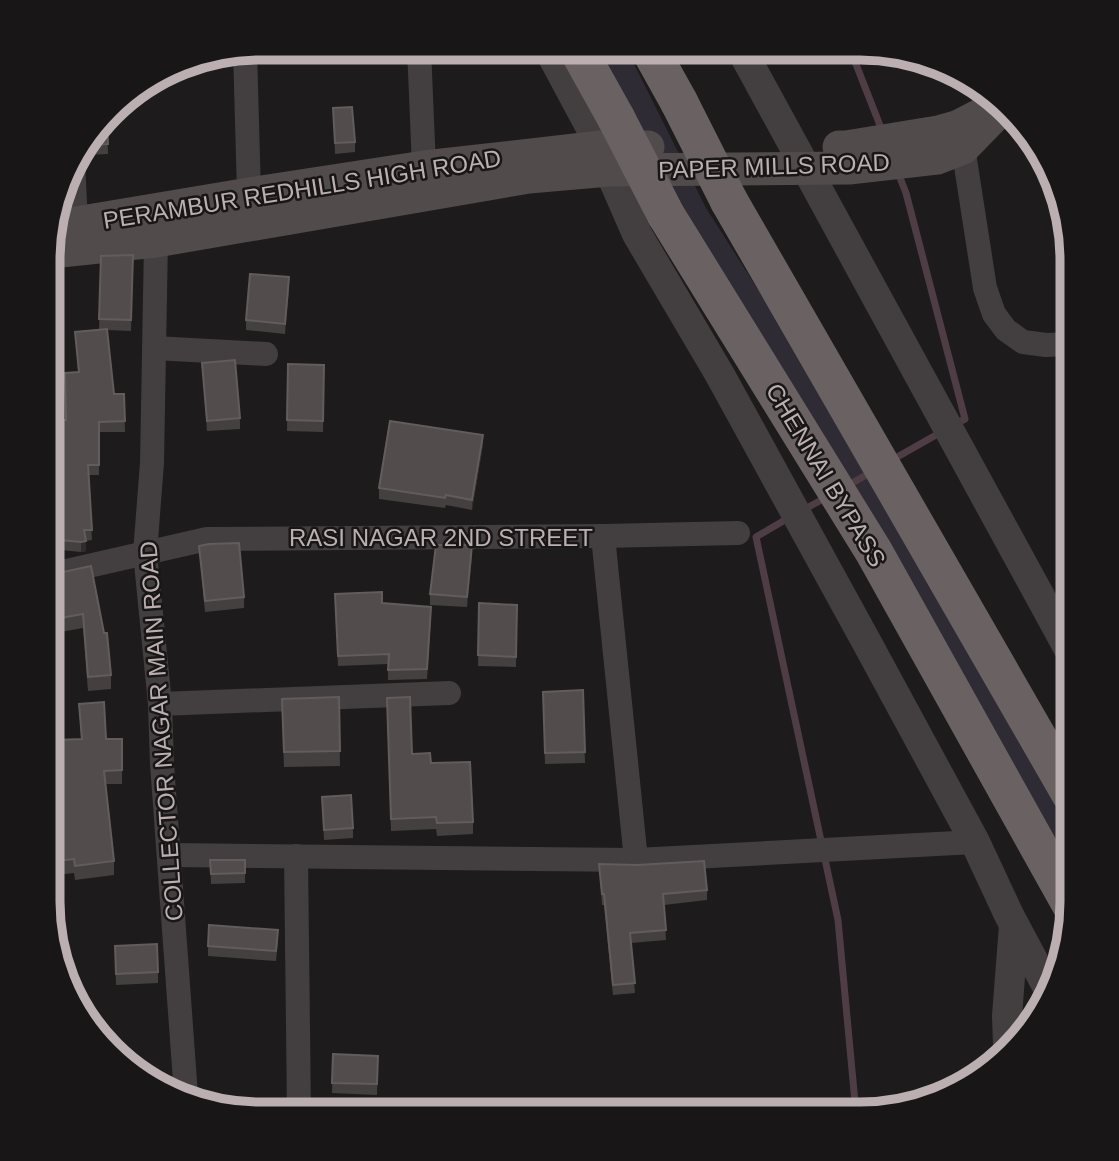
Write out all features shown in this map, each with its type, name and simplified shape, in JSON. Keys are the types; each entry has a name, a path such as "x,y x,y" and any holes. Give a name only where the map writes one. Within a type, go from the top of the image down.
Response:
{"highway":[{"name":"CHENNAI BYPASS","path":"582,59 609,145 666,215 874,552 1059,883"},
{"path":"655,59 729,201 1059,773"}],"main road":[{"name":"PAPER MILLS ROAD","path":"553,152 609,145 805,168 949,141 991,109"},
{"path":"949,141 995,113"},
{"name":"PERAMBUR REDHILLS HIGH ROAD","path":"64,225 153,226 529,177 609,145"},
{"name":"PERAMBUR REDHILLS HIGH ROAD","path":"60,251 153,226 249,194 424,167 553,152"}],"street":[{"path":"419,59 424,167"},
{"path":"555,59 609,145 638,234 720,375 975,842 1043,980"},
{"path":"746,59 1059,631"},
{"path":"245,60 249,194"},
{"path":"949,141 985,288 995,314 1006,330 1023,342 1059,344"},
{"path":"64,225 67,206"},
{"name":"COLLECTOR NAGAR MAIN ROAD","path":"153,226 152,463 145,554 160,704 185,1087"},
{"path":"154,348 266,354"},
{"name":"RASI NAGAR 2ND STREET","path":"59,573 207,539 738,533"},
{"path":"603,536 636,860"},
{"path":"160,704 449,693"},
{"path":"170,855 636,860 975,842"},
{"path":"296,856 299,1101"},
{"path":"1007,1036 1014,925"}],"shaded area":[{"path":"605,59 632,59 706,208 866,459 1059,797 1059,859 690,219"}],"building":[{"path":"352,107 355,142 335,143 333,108"},
{"path":"107,130 108,144 96,145"},
{"path":"133,255 131,320 99,319 101,256"},
{"path":"250,274 289,277 285,324 246,320"},
{"path":"107,329 114,394 124,394 125,421 99,422 99,465 88,465 92,530 84,530 86,541 81,542 59,540 59,420 66,420 65,373 79,372 75,332"},
{"path":"235,360 240,418 207,421 202,363"},
{"path":"288,364 324,365 323,421 287,420"},
{"path":"390,421 483,435 472,500 379,488"},
{"path":"239,543 244,597 205,601 199,546"},
{"path":"436,545 472,545 467,597 430,594"},
{"path":"91,566 104,633 107,633 111,675 88,677 83,614 60,618 59,573"},
{"path":"382,592 382,603 431,607 427,669 388,670 389,654 338,656 335,594"},
{"path":"479,603 517,605 516,657 478,655"},
{"path":"583,690 585,752 545,753 543,692"},
{"path":"339,697 340,751 284,752 282,699"},
{"path":"410,697 412,754 430,753 431,763 470,762 473,822 437,823 436,817 391,819 387,698"},
{"path":"104,702 106,739 122,739 122,770 104,771 114,861 75,866 74,859 60,861 60,740 82,739 79,704"},
{"path":"351,795 353,828 324,830 322,797"},
{"path":"210,860 245,860 245,873 211,874"},
{"path":"704,861 707,890 663,894 666,930 630,933 635,983 613,985 599,864"},
{"path":"209,925 278,930 276,951 208,946"},
{"path":"157,944 158,972 116,974 115,946"},
{"path":"333,1054 378,1056 377,1084 332,1083"}],"waterway":[{"path":"854,59 883,133"},
{"path":"897,170 906,193 965,419 953,425"},
{"path":"892,460 943,431"},
{"path":"847,486 873,471"},
{"path":"801,511 827,497"},
{"path":"790,517 756,537 838,920 855,1101"}]}
